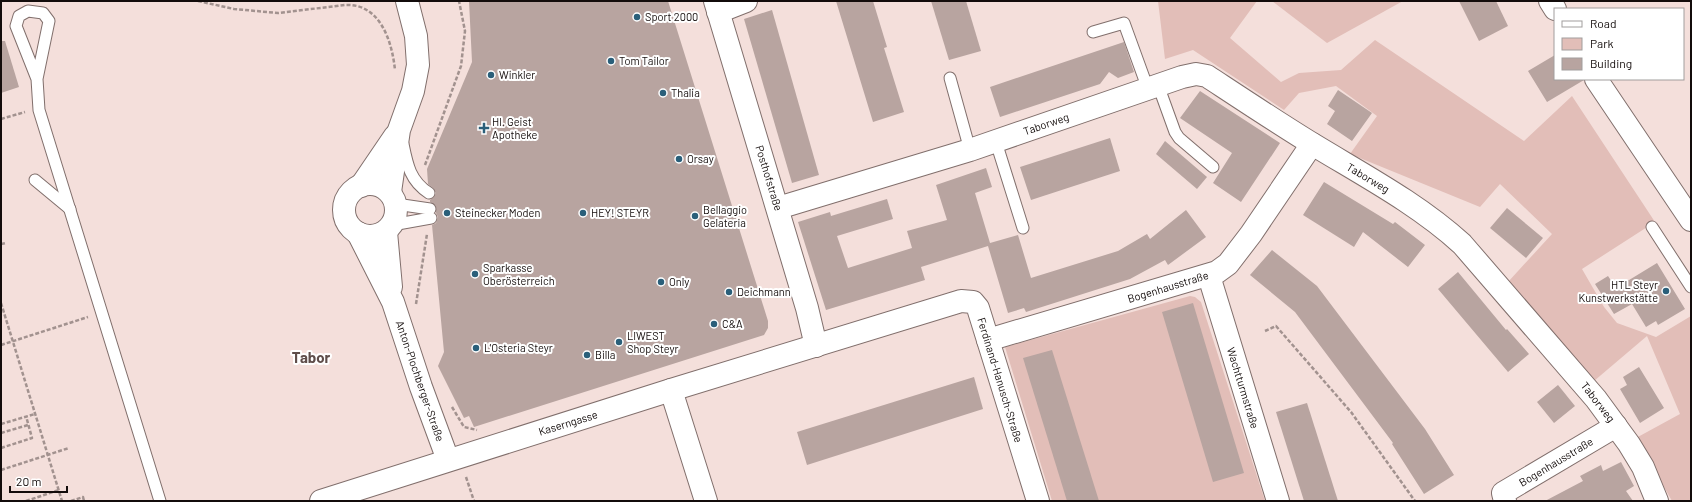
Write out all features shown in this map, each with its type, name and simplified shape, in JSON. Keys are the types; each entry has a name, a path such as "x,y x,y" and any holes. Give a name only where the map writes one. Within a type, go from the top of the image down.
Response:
{"street":[{"name":"Anton-Plochberger-Straße","path":"393,302 391,213 399,130 413,91 418,66 416,36 407,1"},
{"name":"Posthofstraße","path":"746,1 716,6 778,208 807,308 816,346"},
{"name":"Taborweg","path":"778,208 996,142 1182,77 1196,74 1207,76 1312,144 1423,212 1462,244 1596,399 1643,467 1657,501"},
{"path":"1597,80 1691,220"},
{"name":"Anton-Plochberger-Straße","path":"399,130 361,186 351,192 345,202 344,214 349,225 358,233 393,302 421,387 454,458"},
{"name":"Bogenhausstraße","path":"988,340 1209,276 1217,272 1228,264 1252,234 1312,144"},
{"path":"358,233 367,236 377,236 391,213 381,186 371,184 361,186"},
{"name":"Wachtturmstraße","path":"1209,276 1278,501"},
{"name":"Ferdinand-Hanusch-Straße","path":"816,346 961,301 973,302 978,308 1038,501"},
{"name":"Kaserngasse","path":"321,501 671,390 816,346"},
{"path":"671,390 706,501"},
{"name":"Bogenhausstraße","path":"1505,501 1503,493 1616,426"}],"lane":[{"path":"37,79 16,26 19,16 28,11 43,13 49,21 37,79 39,110 71,209 160,501"},
{"path":"1093,32 1124,23 1175,132 1212,167"},
{"path":"950,78 970,150"},
{"path":"399,130 409,169 418,185 429,193"},
{"path":"996,142 1023,228"},
{"path":"35,180 71,209"},
{"path":"391,213 431,213 391,213"},
{"path":"1652,227 1691,287"}],"path":[{"path":"198,1 234,9 278,13 354,4 367,10 377,18 386,33 392,50 396,73"},
{"path":"424,167 461,66 465,31 459,1"},
{"path":"1,119 30,110 39,110"},
{"path":"416,306 427,233"},
{"path":"1,244 6,243"},
{"path":"1,303 62,501"},
{"path":"1,344 102,313"},
{"path":"1265,331 1276,326 1285,336 1351,412 1414,501"},
{"path":"449,402 464,427 480,430"},
{"path":"1,424 35,414"},
{"path":"1,448 32,438 26,416"},
{"path":"1,433 28,425"},
{"path":"1,470 69,448"},
{"path":"454,458 474,501"},
{"path":"26,501 59,490"},
{"path":"71,501 83,497 84,501"}],"green space":[{"path":"1158,1 1257,1 1230,38 1281,82 1299,73 1341,70 1375,40 1524,141 1572,96 1655,222 1582,269 1604,307 1617,323 1656,337 1691,316 1691,501 1672,501 1636,438 1680,414 1647,336 1594,381 1508,282 1552,234 1500,184 1480,207 1350,154 1377,116 1336,86 1299,93 1284,110 1193,50 1165,59"},
{"path":"1272,1 1403,1 1327,43"},
{"path":"1190,296 1195,297 1201,302 1265,501 1052,501 1005,347"}],"building":[{"name":"HEY! STEYR","path":"469,1 668,1 768,321 768,328 764,335 474,427 469,416 464,418 438,366 444,352 432,225 436,223 438,217 436,213 436,206 430,202 436,193 428,184 427,169 472,62"},
{"path":"836,1 873,1 887,47 884,48 904,112 873,122"},
{"path":"931,1 966,1 981,51 949,60"},
{"path":"1459,1 1496,1 1508,26 1479,41"},
{"path":"772,10 819,175 792,183 744,19"},
{"path":"1,41 5,41 19,87 1,93"},
{"path":"1124,42 1134,72 1118,78 1109,72 1100,84 1000,117 990,87"},
{"path":"1554,56 1554,80 1584,80 1547,102 1528,71"},
{"path":"1338,90 1372,113 1352,141 1327,124 1335,111 1328,106"},
{"path":"1200,91 1280,143 1241,202 1213,183 1232,153 1180,118"},
{"path":"1110,138 1120,171 1031,200 1020,167"},
{"path":"1165,141 1207,177 1197,189 1156,154"},
{"path":"986,168 992,187 975,193 990,243 1018,235 1031,278 1118,251 1147,234 1150,239 1186,210 1206,237 1168,265 1165,260 1130,279 1026,312 1024,308 1008,313 988,246 921,267 925,280 826,310 798,222 830,212 831,216 887,199 893,219 837,236 848,268 912,248 907,231 947,220 936,185"},
{"path":"1324,182 1393,224 1395,222 1425,245 1408,267 1363,232 1354,247 1303,215"},
{"path":"1507,208 1543,238 1526,258 1490,228"},
{"path":"1272,250 1317,286 1425,429 1454,475 1424,494 1392,444 1393,443 1295,312 1250,275"},
{"path":"1657,263 1685,309 1658,325 1656,321 1646,327 1632,304 1614,314 1595,284 1608,276 1616,288"},
{"path":"1458,272 1506,330 1507,329 1529,354 1508,372 1438,289"},
{"path":"1193,303 1244,473 1213,482 1162,312"},
{"path":"1052,350 1099,501 1067,501 1023,358"},
{"path":"1639,367 1664,408 1640,423 1620,389 1627,385 1623,377"},
{"path":"974,377 983,409 807,465 797,432"},
{"path":"1558,385 1575,406 1554,423 1537,402"},
{"path":"1307,403 1338,501 1304,501 1276,412"},
{"path":"1621,462 1634,486 1626,491 1633,501 1545,501 1583,481 1580,476 1601,465 1603,471"}],"place":[{"name":"Sport 2000","path":"637,17"},
{"name":"Tom Tailor","path":"611,61"},
{"name":"Winkler","path":"491,75"},
{"name":"Thalia","path":"663,93"},
{"name":"Hl. Geist Apotheke","path":"484,128"},
{"name":"Orsay","path":"679,159"},
{"name":"Steinecker Moden","path":"447,213"},
{"name":"HEY! STEYR","path":"583,213"},
{"name":"Bellaggio Gelateria","path":"695,216"},
{"name":"Sparkasse Oberösterreich","path":"475,274"},
{"name":"Only","path":"661,282"},
{"name":"HTL Steyr Kunstwerkstätte","path":"1666,291"},
{"name":"Deichmann","path":"729,292"},
{"name":"C&A","path":"714,324"},
{"name":"LIWEST Shop Steyr","path":"619,342"},
{"name":"L'Osteria Steyr","path":"476,348"},
{"name":"Billa","path":"587,355"}],"district":[{"name":"Tabor","path":"311,358"}]}
